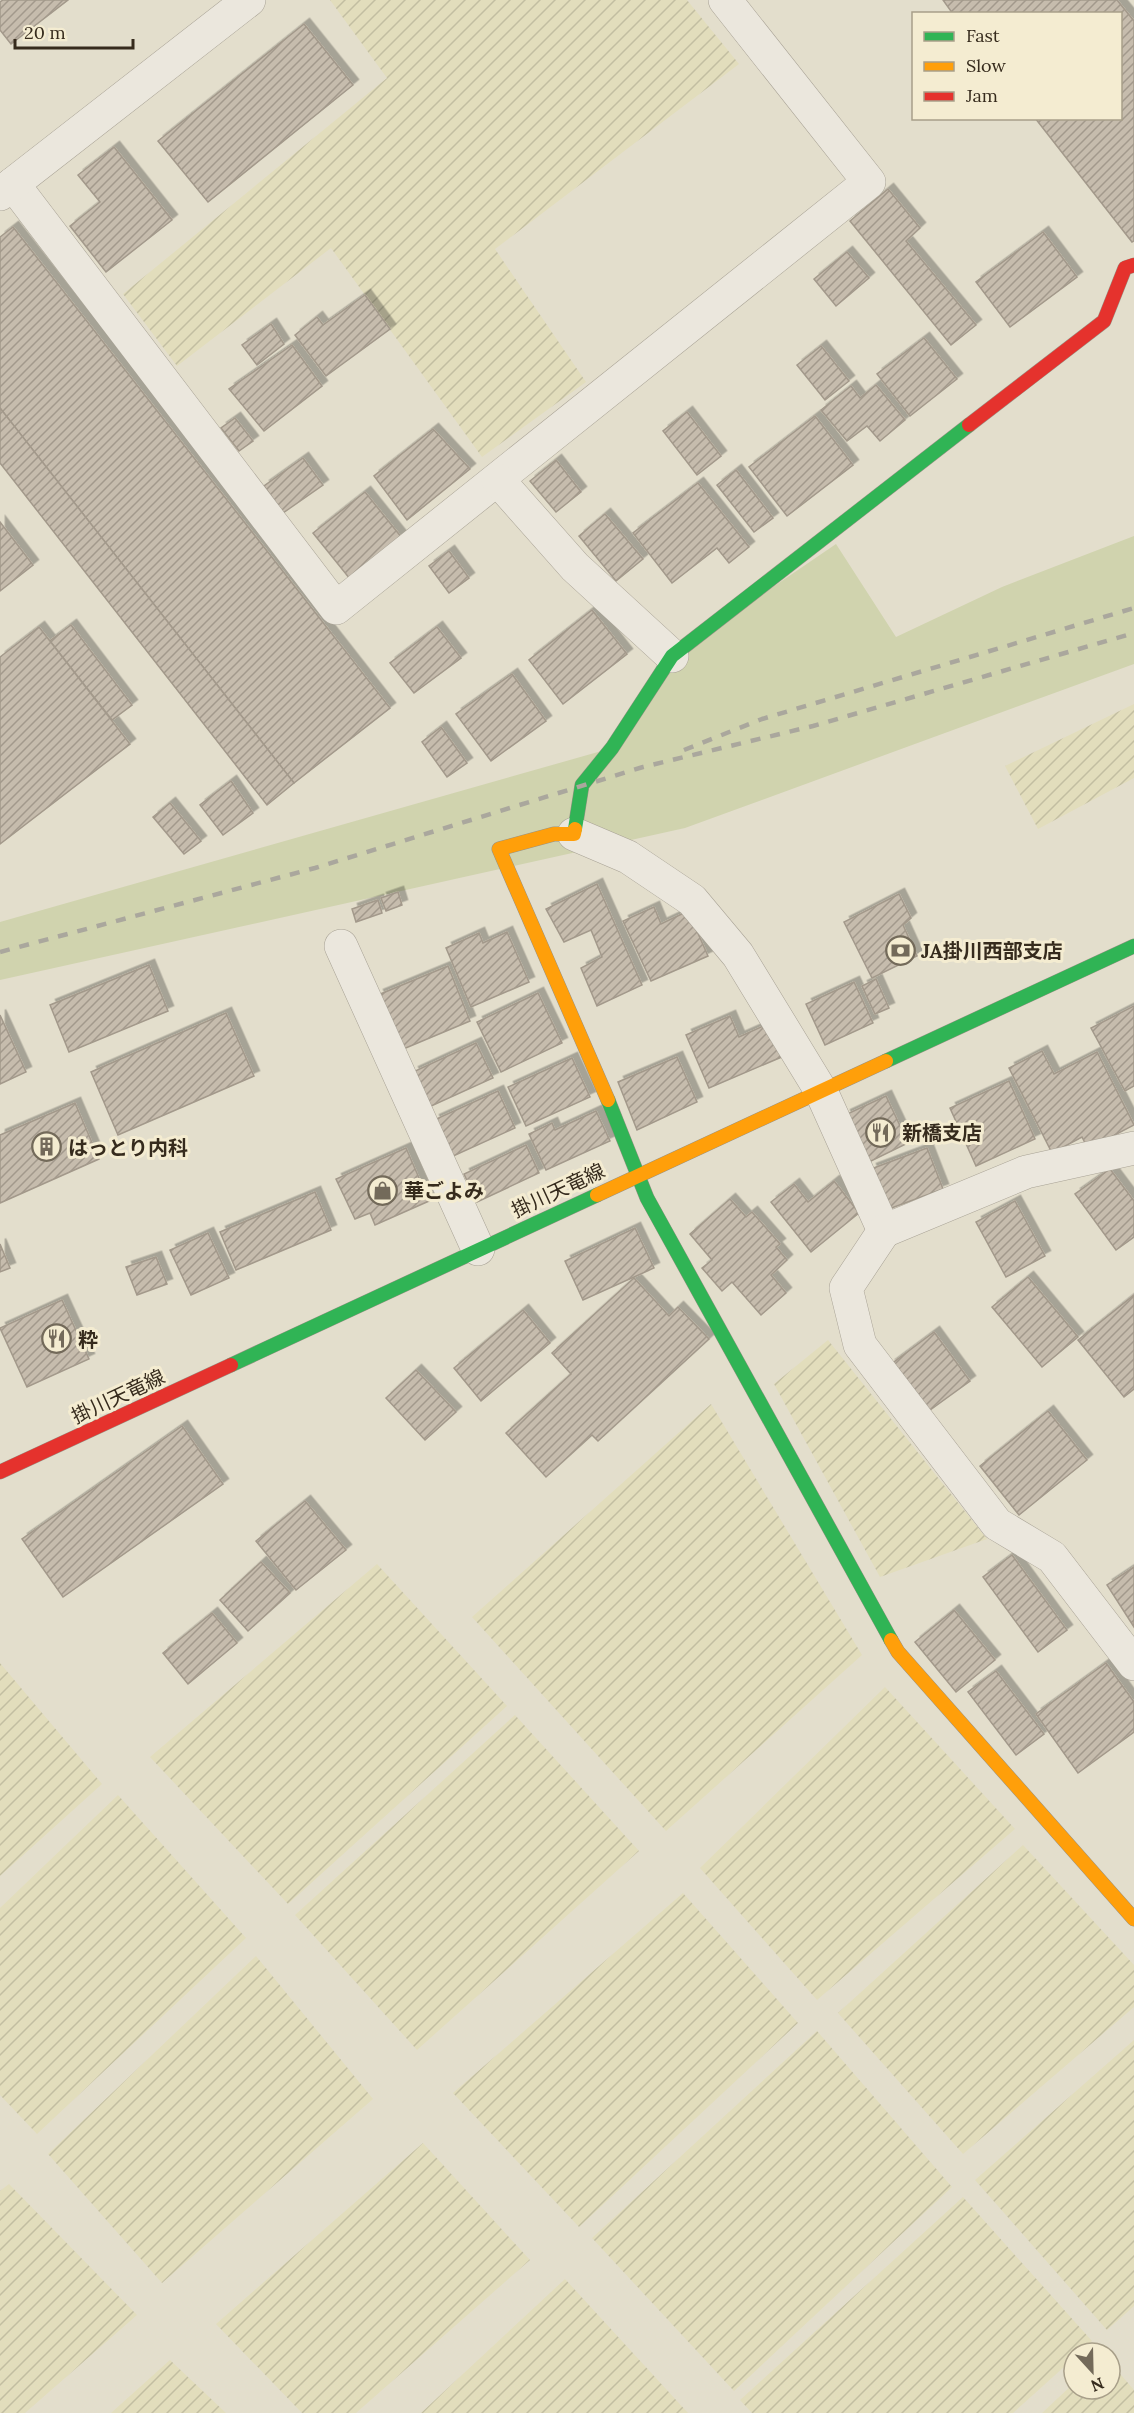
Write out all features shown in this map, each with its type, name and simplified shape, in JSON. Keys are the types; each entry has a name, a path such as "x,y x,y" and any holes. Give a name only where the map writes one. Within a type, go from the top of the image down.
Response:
{"street":[{"path":"249,0 6,189 336,608 869,182 725,0"},
{"path":"574,834 582,785 612,748 672,656 1104,321 1125,268 1134,266"},
{"path":"498,480 574,567 672,656"},
{"path":"884,1231 821,1092 738,955 692,900 628,857 574,834 554,834 499,849 647,1198 898,1652 1134,1919"},
{"path":"341,946 477,1249"},
{"name":"掛川天竜線","path":"0,1472 1134,946"},
{"path":"1134,1148 1026,1172 884,1231 846,1288 860,1345 997,1524 1052,1557 1134,1664"}],"shaded area":[{"path":"330,0 687,0 739,64 495,249 586,382 482,457 331,248 177,366 123,294 387,78"},
{"path":"1134,704 1134,778 1038,829 1005,766"},
{"path":"828,1340 987,1539 880,1577 774,1384"},
{"path":"711,1404 862,1655 666,1831 472,1617"},
{"path":"377,1564 507,1706 288,1904 150,1757"},
{"path":"0,1663 102,1784 0,1876"},
{"path":"885,1687 1015,1829 817,2000 700,1868"},
{"path":"515,1715 639,1851 417,2050 295,1915"},
{"path":"118,1795 246,1938 37,2134 0,2095 0,1908"},
{"path":"1023,1845 1134,1965 1134,2007 963,2154 838,2013"},
{"path":"683,1893 798,2023 579,2227 453,2093"},
{"path":"256,1956 373,2099 162,2283 48,2154"},
{"path":"817,2031 952,2187 734,2391 592,2238"},
{"path":"1134,2040 1134,2306 1107,2330 975,2180"},
{"path":"423,2143 530,2260 356,2413 302,2413 216,2324"},
{"path":"9,2184 137,2315 25,2413 0,2413 0,2191"},
{"path":"963,2197 1092,2341 1062,2341 1062,2369 1013,2413 752,2413 740,2400"},
{"path":"565,2279 688,2413 421,2413"},
{"path":"170,2360 226,2413 111,2413"},
{"path":"1122,2376 1134,2390 1134,2413 1042,2413 1062,2394 1062,2401 1122,2401"}],"green space":[{"path":"1134,536 1134,664 685,828 0,980 0,922 612,748 672,656 836,544 896,637 1002,587"}],"building":[{"path":"3,0 68,0 11,44 0,30 0,2"},
{"path":"943,0 1117,0 1134,21 1134,241 1132,242 1037,120 1122,120 1122,12 952,12"},
{"path":"304,24 353,85 208,202 158,141"},
{"path":"114,147 172,220 106,272 70,226 100,202 78,175"},
{"path":"888,189 920,228 906,241 976,325 951,345 850,221"},
{"path":"13,227 390,708 294,783 0,408 0,237"},
{"path":"1043,232 1077,277 1010,327 976,282"},
{"path":"847,252 869,278 836,306 814,279"},
{"path":"365,295 390,329 326,376 295,335 317,317 323,325"},
{"path":"271,324 284,344 257,365 242,345"},
{"path":"924,338 957,379 910,416 877,374"},
{"path":"292,345 322,386 264,431 229,389"},
{"path":"821,346 849,381 825,400 797,365"},
{"path":"876,385 905,420 880,441 867,426 847,441 821,410 851,386 860,398"},
{"path":"0,408 294,783 267,805 0,463"},
{"path":"687,412 721,456 697,475 663,431"},
{"path":"815,416 853,465 787,516 749,467"},
{"path":"235,418 253,441 239,451 221,428"},
{"path":"433,429 470,469 407,520 374,476"},
{"path":"303,458 323,485 283,513 264,486"},
{"path":"556,460 581,492 556,512 530,481"},
{"path":"736,470 773,518 754,532 717,485"},
{"path":"698,483 749,547 729,563 717,548 672,583 633,533"},
{"path":"365,492 402,538 350,579 313,533"},
{"path":"605,514 643,559 616,581 579,536"},
{"path":"0,522 33,565 0,591"},
{"path":"449,551 469,578 449,593 429,566"},
{"path":"592,610 627,654 563,704 529,660"},
{"path":"71,625 132,705 112,720 50,641"},
{"path":"39,627 130,744 0,844 0,657"},
{"path":"437,627 461,658 414,693 390,663"},
{"path":"512,674 546,721 491,761 456,714"},
{"path":"441,727 467,763 447,777 422,742"},
{"path":"231,781 253,813 223,835 200,805"},
{"path":"170,803 201,841 184,854 153,817"},
{"path":"597,884 642,985 597,1006 581,968 602,957 591,930 564,942 546,909"},
{"path":"398,892 402,905 386,911 381,898"},
{"path":"899,894 911,918 903,925 917,956 872,978 844,922"},
{"path":"378,900 382,913 356,922 352,909"},
{"path":"654,907 661,924 688,911 708,956 651,981 623,921"},
{"path":"507,932 529,982 471,1007 446,948 479,933 483,943"},
{"path":"149,965 168,1011 69,1052 50,1005"},
{"path":"448,966 470,1021 401,1050 378,995"},
{"path":"876,979 889,1008 875,1014 862,986"},
{"path":"854,982 873,1023 825,1045 806,1004"},
{"path":"538,993 562,1043 501,1072 477,1022"},
{"path":"1134,1006 1134,1086 1125,1091 1091,1028"},
{"path":"226,1013 254,1076 118,1135 91,1072"},
{"path":"0,1015 26,1072 0,1084"},
{"path":"730,1016 739,1037 770,1023 784,1056 709,1088 686,1035"},
{"path":"476,1043 493,1078 429,1107 413,1072"},
{"path":"1042,1051 1054,1074 1097,1052 1134,1125 1088,1149 1082,1137 1052,1153 1009,1068"},
{"path":"677,1057 697,1102 637,1130 618,1082"},
{"path":"572,1058 590,1097 526,1126 508,1087"},
{"path":"1009,1081 1035,1139 976,1166 950,1108"},
{"path":"498,1091 515,1128 451,1157 434,1120"},
{"path":"886,1096 908,1143 867,1163 845,1115"},
{"name":"はっとり内科","path":"75,1103 99,1159 0,1203 0,1135"},
{"path":"596,1111 610,1141 546,1170 529,1134 552,1123 555,1130"},
{"path":"526,1145 539,1173 477,1202 464,1174"},
{"name":"華ごよみ","path":"406,1148 429,1201 375,1225 370,1213 355,1219 336,1179"},
{"path":"927,1148 943,1189 886,1210 871,1169"},
{"path":"1110,1169 1134,1201 1134,1237 1116,1250 1075,1194"},
{"path":"834,1181 859,1213 811,1252 771,1202 794,1184 808,1202"},
{"path":"315,1192 331,1230 236,1270 220,1232"},
{"path":"730,1199 746,1217 752,1212 780,1244 776,1247 787,1260 771,1275 786,1293 761,1315 732,1282 722,1291 702,1268 712,1260 690,1234"},
{"path":"1015,1201 1045,1256 1006,1277 976,1222"},
{"path":"635,1228 654,1268 583,1300 565,1261"},
{"path":"208,1233 229,1278 191,1295 170,1250"},
{"path":"0,1244 10,1268 0,1272"},
{"path":"156,1257 167,1284 137,1295 126,1267"},
{"path":"1028,1277 1078,1337 1042,1367 992,1307"},
{"path":"634,1278 669,1316 678,1307 709,1339 598,1441 592,1435 546,1477 506,1433 571,1374 552,1353"},
{"path":"1134,1295 1134,1389 1124,1397 1078,1340"},
{"path":"62,1300 89,1359 27,1387 0,1328"},
{"path":"523,1310 550,1343 481,1401 454,1368"},
{"path":"934,1332 970,1381 926,1413 890,1365"},
{"path":"416,1370 456,1412 425,1440 386,1398"},
{"path":"1048,1411 1087,1460 1019,1515 980,1466"},
{"path":"182,1426 223,1484 63,1597 22,1539"},
{"path":"305,1501 346,1550 296,1590 256,1541"},
{"path":"1012,1555 1067,1630 1038,1652 983,1577"},
{"path":"261,1562 290,1593 248,1631 220,1600"},
{"path":"1134,1567 1134,1627 1107,1585"},
{"path":"954,1610 995,1660 956,1692 915,1642"},
{"path":"212,1613 237,1643 188,1684 163,1653"},
{"path":"1106,1663 1134,1702 1134,1732 1078,1773 1036,1714"},
{"path":"996,1671 1044,1734 1016,1755 968,1692"}],"railway":[{"path":"684,750 762,719 1134,608"},
{"path":"0,952 315,868 643,767 813,726 1134,633"}],"traffic: fast":[{"path":"575,829 582,785 612,748 672,656 969,425"},
{"path":"886,1061 1134,946"},
{"path":"608,1100 647,1198 891,1640"},
{"path":"231,1365 597,1195"}],"traffic: slow":[{"path":"575,829 574,834 554,834 499,849 608,1100"},
{"path":"597,1195 886,1061"},
{"path":"891,1640 898,1652 1134,1919"}],"traffic: jam":[{"path":"969,425 1104,321 1125,268 1134,265"},
{"path":"0,1472 231,1365"}],"place":[{"name":"JA掛川西部支店","path":"900,950"},
{"name":"新橋支店","path":"881,1132"},
{"name":"はっとり内科","path":"47,1147"},
{"name":"華ごよみ","path":"383,1190"},
{"name":"粋","path":"57,1339"}]}
